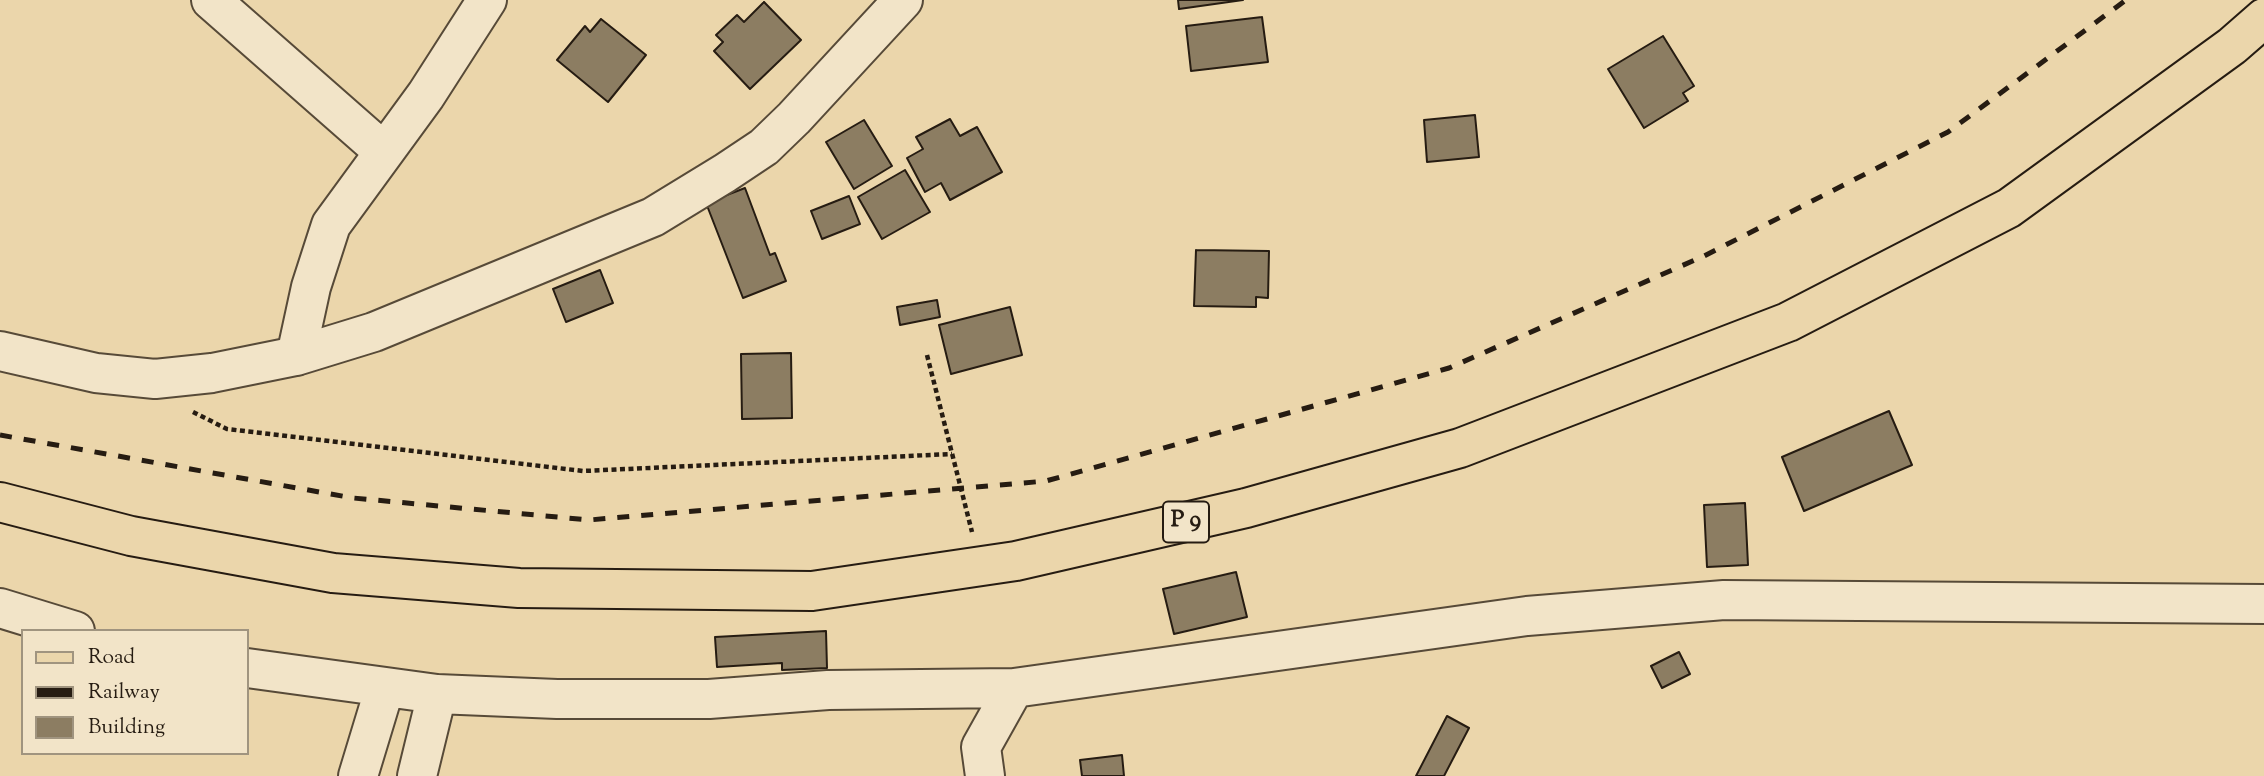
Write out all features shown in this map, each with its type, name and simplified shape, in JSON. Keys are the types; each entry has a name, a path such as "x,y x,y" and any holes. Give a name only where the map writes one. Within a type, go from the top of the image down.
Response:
{"main road":[{"name":"P 9","path":"0,502 131,536 333,573 519,588 812,591 981,566 1247,508 1460,448 1788,322 2009,208 2232,46 2264,18"}],"street":[{"path":"211,0 384,152"},
{"path":"296,356 311,287 331,225 488,0"},
{"path":"0,351 96,373 155,379 212,373 296,356 374,332 653,217 764,147 903,0"},
{"path":"248,668 437,694 557,699 709,699 828,690 1014,688 1527,616 1724,600 2264,604"},
{"path":"0,608 68,629"},
{"path":"358,776 385,687"},
{"path":"985,776 981,747 1014,688"},
{"path":"417,776 437,694"}],"path":[{"path":"927,355 981,566"},
{"path":"190,411 227,429 583,471 952,454"}],"building":[{"path":"1178,0 1243,0 1179,9"},
{"path":"764,2 801,40 750,89 714,51 723,42 716,35 737,15 744,22"},
{"path":"1262,17 1268,62 1191,71 1186,26"},
{"path":"601,19 646,55 608,102 557,60 585,26 590,32"},
{"path":"1663,36 1694,86 1683,93 1688,101 1644,128 1608,69"},
{"path":"1475,115 1479,157 1427,162 1424,120"},
{"path":"950,119 960,136 977,127 1002,172 950,200 941,183 925,192 907,158 923,149 916,137"},
{"path":"864,120 892,166 854,189 826,142"},
{"path":"905,170 930,212 882,239 858,197"},
{"path":"745,188 770,255 775,253 786,281 743,298 706,203"},
{"path":"849,196 860,224 822,239 811,211"},
{"path":"1196,250 1269,251 1268,298 1256,297 1256,307 1194,306"},
{"path":"600,270 613,303 566,322 553,289"},
{"path":"937,300 940,317 900,325 897,307"},
{"path":"1010,307 1022,355 951,374 939,325"},
{"path":"791,353 792,418 742,419 741,354"},
{"path":"1889,411 1912,465 1804,511 1782,457"},
{"path":"1745,503 1748,565 1707,567 1704,505"},
{"path":"1236,572 1247,617 1174,634 1163,589"},
{"path":"826,631 827,668 782,670 782,663 717,667 715,637"},
{"path":"1679,652 1690,674 1662,688 1651,666"},
{"path":"1447,716 1469,728 1444,776 1416,776"},
{"path":"1122,755 1124,776 1082,776 1080,760"}],"railway":[{"path":"0,435 353,498 589,520 1046,481 1449,368 1704,256 1948,132 2126,0"}]}
